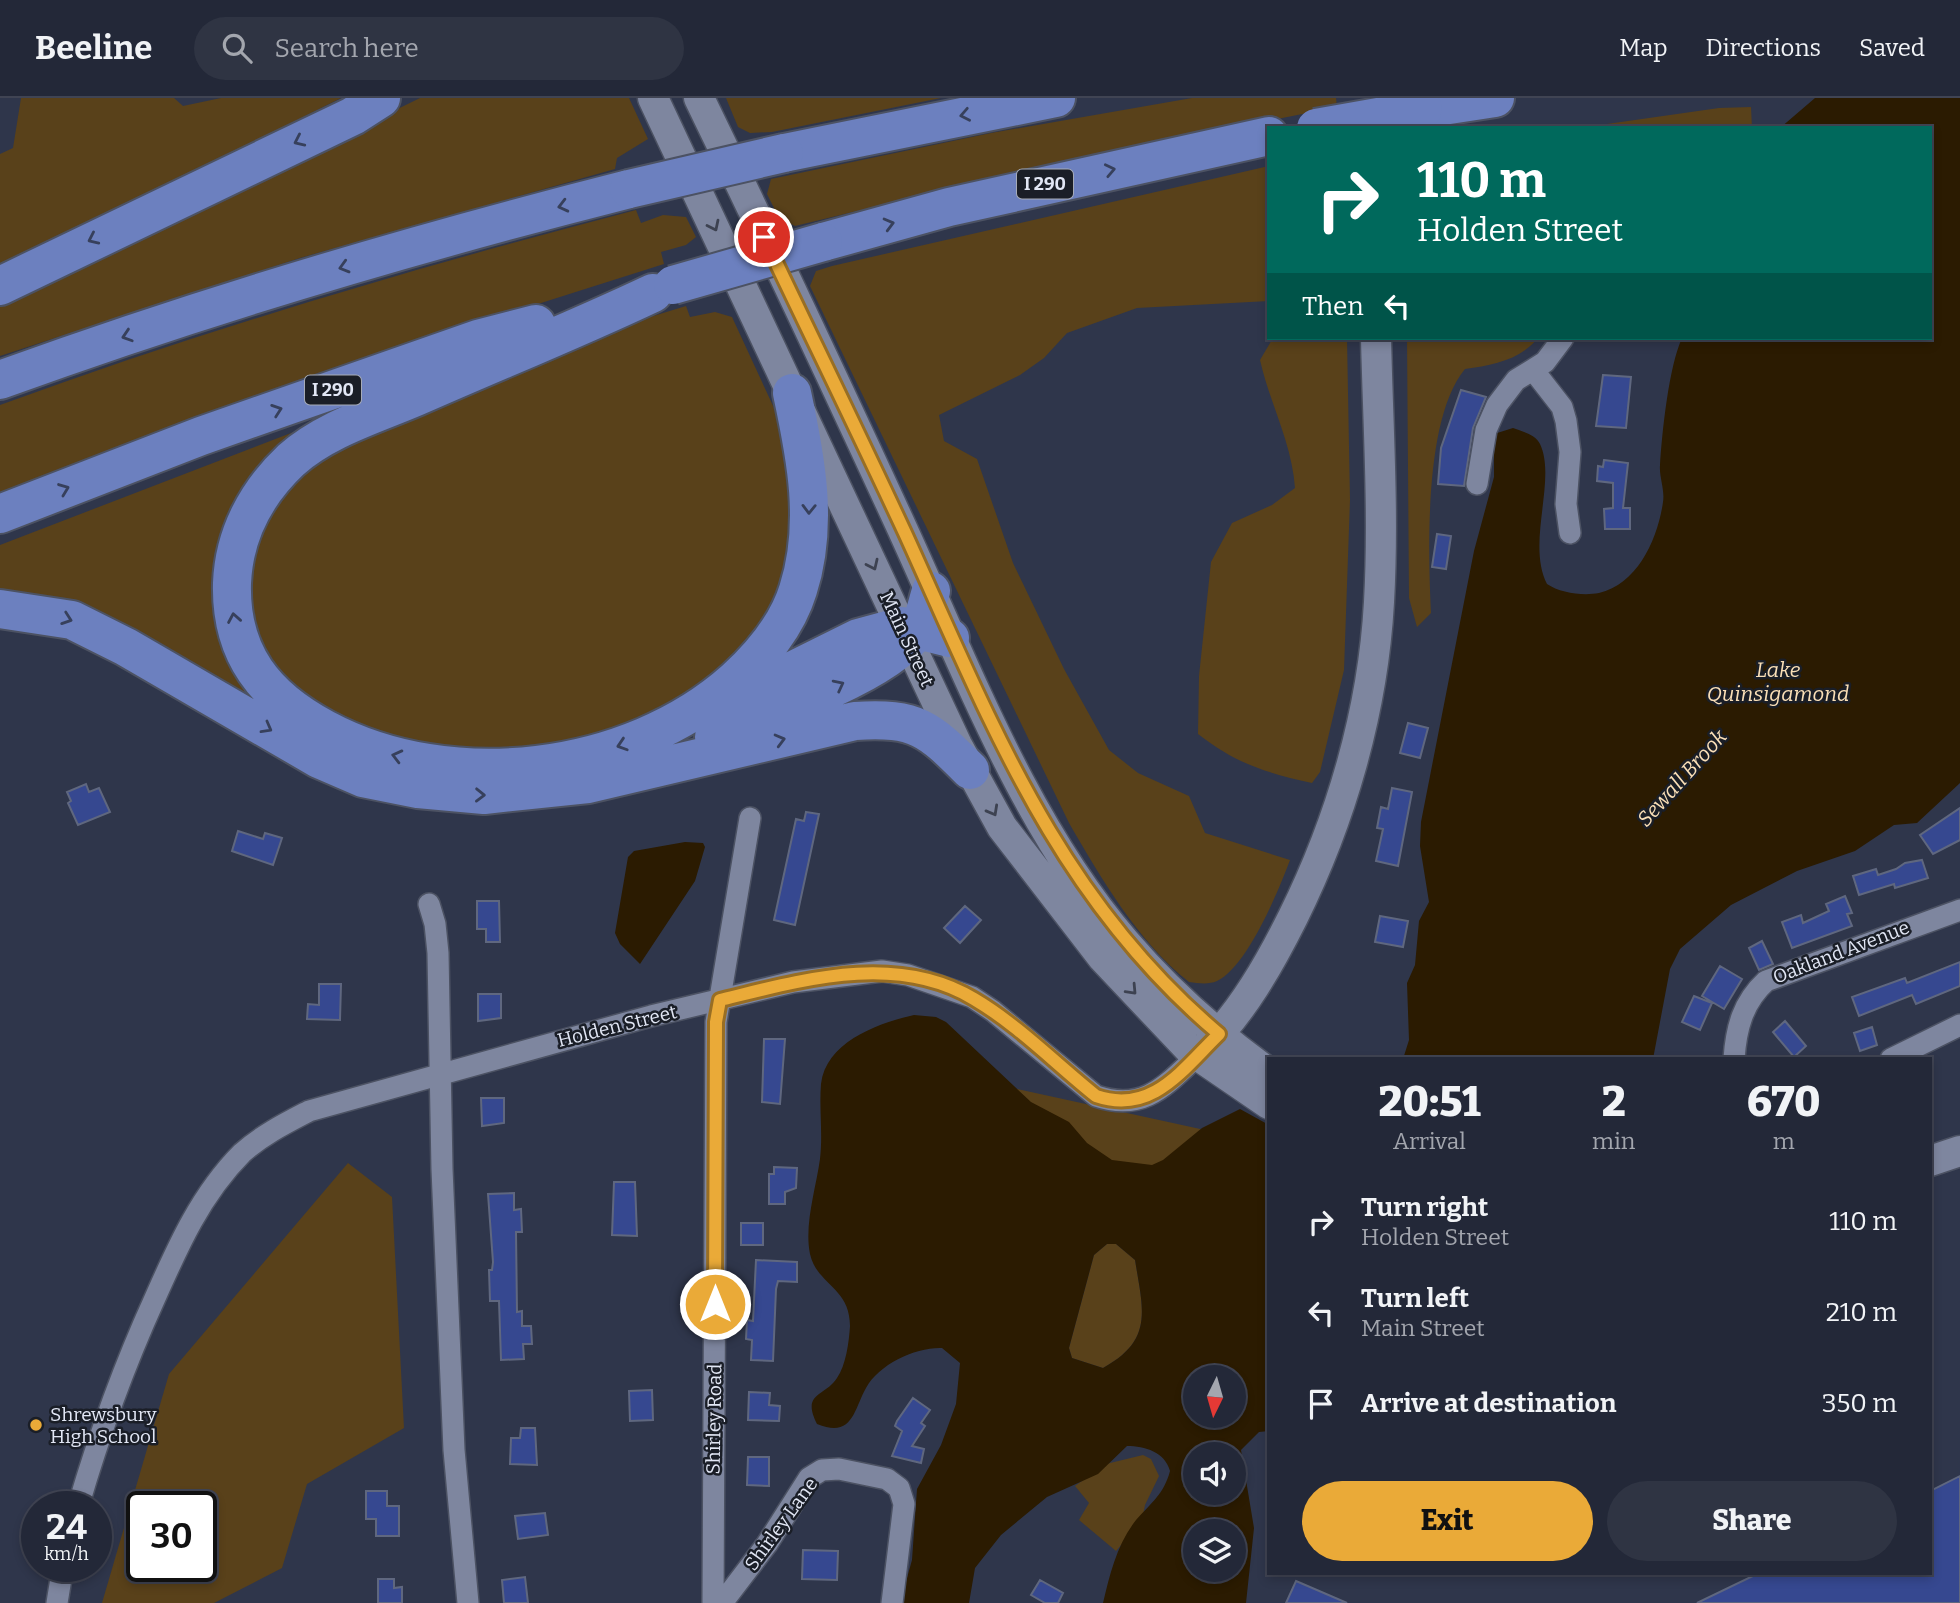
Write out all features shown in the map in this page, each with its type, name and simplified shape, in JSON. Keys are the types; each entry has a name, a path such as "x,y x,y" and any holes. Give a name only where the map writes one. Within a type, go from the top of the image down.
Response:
{"highway":[{"path":"0,286 367,107 392,98"},
{"path":"0,380 286,283 500,222 784,153 1056,98"},
{"path":"1326,126 1495,98"},
{"name":"I 290","path":"0,514 201,436 478,340 949,207 1267,136"},
{"path":"663,289 558,338 353,424 316,442 293,458 275,477 244,524 236,548 232,608 245,652 258,677 276,697 333,733 384,753 442,765 527,765 596,754 658,731 747,694 858,638 920,633"},
{"path":"658,731 718,693 750,666 766,648 791,609 803,572 810,501 808,468 792,393"},
{"path":"618,776 663,761 860,674 920,633 931,592"},
{"path":"0,609 72,620 126,647 319,759 370,780 418,789 484,795 550,789 618,776 855,721 879,720 927,730 970,770"}],"main road":[{"name":"Main Street","path":"653,98 792,393 920,633 1018,777 1063,858 1123,940 1164,984 1219,1034 1267,1071"},
{"path":"699,98 931,592"},
{"path":"1371,98 1371,126"},
{"path":"1198,1055 1219,1034 1268,964 1307,890 1334,821 1358,737 1379,606 1381,501 1376,340"},
{"name":"Main Street","path":"920,633 970,770 1002,827 1052,897 1112,969 1172,1033 1198,1055 1267,1103"},
{"path":"1932,1160 1960,1151"}],"street":[{"path":"1477,484 1486,430 1497,405 1516,380 1534,371 1561,340"},
{"path":"1534,371 1562,407 1566,421 1570,452 1566,504 1570,533"},
{"name":"Shirley Road","path":"713,1603 716,1022 750,818"},
{"path":"429,904 435,924 438,953 442,1169 454,1450 468,1603"},
{"name":"Oakland Avenue","path":"1734,1057 1741,1018 1750,996 1766,981 1960,910"},
{"name":"Holden Street","path":"83,1491 100,1429 185,1231 211,1190 243,1153 272,1130 309,1111 352,1097 442,1075 573,1035 793,982 882,971 908,975 972,997 1096,1096 1114,1102 1147,1098 1198,1055"},
{"path":"1895,1057 1960,1025"},
{"name":"Shirley Lane","path":"722,1603 775,1533 808,1478 822,1470 839,1469 887,1479 899,1488 904,1504 892,1603"},
{"path":"57,1603 60,1582"}],"shaded area":[{"path":"21,98 174,98 183,106 221,98 341,98 0,269 0,154 13,148"},
{"path":"420,98 629,98 648,139 617,158 615,169 300,258 0,356 0,304"},
{"path":"726,98 941,98 772,132 750,133 738,127"},
{"path":"1192,98 1336,98 1337,107 1030,169 795,226 779,218 767,194 771,179 991,133"},
{"path":"1751,107 1752,126 1593,126 1719,108"},
{"path":"1267,166 1267,301 1137,308 1067,333 1044,358 1020,375 939,415 944,441 977,459 1013,563 1064,669 1109,750 1138,773 1189,796 1205,833 1290,860 1261,926 1240,960 1217,981 1189,982 1153,948 1122,908 1069,823 810,286 816,271"},
{"path":"636,210 641,223 663,215 686,217 696,237 686,245 661,252 664,264 246,401 0,495 0,405 157,350 315,300"},
{"path":"686,306 690,317 715,312 732,317 781,423 791,456 790,588 733,674 592,748 402,752 271,678 243,613 262,515 320,453 588,336"},
{"path":"1272,340 1347,340 1350,500 1344,670 1320,772 1312,783 1238,760 1198,734 1199,676 1211,562 1232,523 1272,505 1295,488 1290,455 1260,360"},
{"path":"1407,340 1536,340 1514,356 1496,363 1465,369 1452,391 1442,419 1431,486 1431,613 1417,627 1409,598"},
{"path":"330,418 224,566 279,713 0,601 0,545"},
{"path":"976,1080 1267,1144 1121,1176"},
{"path":"348,1163 392,1197 404,1428 307,1484 282,1568 214,1603 102,1603 108,1582 112,1582 112,1569 126,1521 126,1582 217,1582 217,1491 135,1491 169,1374"},
{"path":"1107,1244 1116,1244 1135,1260 1142,1309 1138,1335 1131,1346 1103,1368 1072,1358 1069,1348 1094,1255"},
{"path":"1143,1455 1151,1459 1159,1476 1145,1505 1142,1520 1116,1551 1079,1520 1089,1503 1075,1486 1106,1464"}],"water":[{"name":"Lake Quinsigamond","path":"1815,98 1960,98 1960,783 1917,823 1894,825 1855,851 1797,871 1731,905 1680,949 1670,969 1653,1057 1404,1057 1409,1040 1407,983 1415,965 1419,921 1429,902 1420,846 1421,822 1474,551 1494,477 1494,434 1513,428 1532,436 1540,444 1545,475 1539,550 1541,568 1547,584 1572,593 1599,593 1613,588 1635,570 1644,558 1656,530 1663,497 1660,470 1664,418 1673,365 1681,340 1932,340 1932,126 1782,126"},
{"path":"685,842 703,843 705,847 695,881 640,964 620,944 615,933 628,857 634,851"},
{"path":"914,1015 936,1017 946,1022 1031,1102 1069,1122 1087,1143 1112,1160 1152,1165 1163,1160 1202,1128 1240,1109 1267,1124 1267,1431 1259,1432 1246,1445 1246,1442 1183,1442 1183,1505 1246,1505 1246,1480 1254,1528 1246,1603 1103,1603 1119,1549 1129,1529 1161,1492 1170,1471 1164,1459 1153,1451 1127,1446 1098,1474 1047,1497 1001,1535 975,1568 969,1603 900,1603 912,1560 917,1489 941,1445 956,1404 960,1363 942,1348 921,1350 899,1359 872,1379 855,1413 845,1425 838,1428 817,1424 812,1406 816,1396 832,1384 843,1367 850,1326 845,1303 819,1273 810,1254 808,1231 820,1159 821,1084 825,1069 833,1057 843,1046 870,1029","holes":["1107,1244 1116,1244 1135,1260 1141,1294 1141,1322 1138,1335 1131,1346 1103,1368 1072,1358 1069,1348 1094,1255"]}],"building":[{"path":"1603,375 1631,377 1626,428 1596,426"},
{"path":"1461,390 1486,397 1473,428 1464,486 1438,484 1441,448"},
{"path":"1604,460 1628,463 1623,508 1630,508 1630,529 1605,529 1604,509 1613,508 1613,483 1597,481 1598,466 1603,467"},
{"path":"1437,534 1451,536 1446,569 1432,567"},
{"path":"1408,723 1428,728 1420,758 1400,753"},
{"path":"86,784 89,792 99,788 110,812 78,825 68,803 71,801 67,792"},
{"path":"1392,788 1412,792 1398,866 1376,861 1383,829 1377,828 1381,807 1388,809"},
{"path":"1960,808 1960,840 1933,854 1920,835"},
{"path":"806,812 819,814 795,925 774,920 796,819 804,821"},
{"path":"238,831 263,839 265,833 282,838 273,865 232,851"},
{"path":"1922,860 1928,878 1895,888 1894,884 1859,895 1853,876 1876,869 1878,875 1905,863"},
{"path":"1845,896 1852,913 1847,914 1852,926 1792,948 1782,922 1801,915 1803,923 1829,911 1826,904"},
{"path":"477,901 499,901 500,942 486,942 486,929 477,929"},
{"path":"965,906 981,920 960,943 944,928"},
{"path":"1380,916 1408,921 1403,947 1375,942"},
{"path":"1762,941 1773,964 1759,970 1749,948"},
{"path":"1960,962 1960,986 1916,1004 1912,995 1859,1016 1852,997 1905,978 1907,983"},
{"path":"1720,966 1742,979 1724,1009 1702,996"},
{"path":"319,984 341,984 340,1020 307,1019 308,1004 319,1005"},
{"path":"478,994 501,994 501,1018 478,1021"},
{"path":"1694,996 1712,1003 1700,1030 1682,1022"},
{"path":"1785,1021 1806,1046 1794,1057 1773,1032"},
{"path":"1872,1027 1877,1045 1860,1051 1854,1033"},
{"path":"764,1039 785,1039 780,1104 762,1102"},
{"path":"481,1098 504,1098 504,1123 482,1126"},
{"path":"774,1167 797,1168 796,1188 785,1192 785,1204 769,1204 769,1174 774,1174"},
{"path":"614,1182 635,1182 637,1236 612,1235"},
{"path":"514,1193 514,1210 521,1209 522,1232 516,1232 517,1312 522,1311 522,1326 531,1326 532,1344 523,1344 524,1359 501,1360 499,1301 490,1301 489,1270 492,1270 493,1262 488,1194"},
{"path":"741,1223 763,1223 763,1245 741,1245"},
{"path":"756,1260 797,1262 797,1282 778,1281 776,1289 773,1361 751,1360 752,1340 746,1339 747,1320 753,1321"},
{"path":"652,1390 653,1420 630,1421 629,1391"},
{"path":"749,1392 770,1393 769,1405 780,1406 779,1421 748,1420"},
{"path":"913,1398 930,1410 921,1423 925,1426 912,1446 924,1449 921,1463 892,1456 902,1431 895,1426"},
{"path":"521,1428 535,1428 537,1465 510,1464 511,1438 520,1438"},
{"path":"748,1457 769,1457 769,1486 747,1485"},
{"path":"1960,1476 1960,1603 1697,1603 1755,1575 1932,1575 1932,1490"},
{"path":"366,1491 387,1491 387,1506 399,1506 399,1536 376,1536 376,1519 366,1519"},
{"path":"545,1513 548,1535 518,1539 515,1516"},
{"path":"803,1550 838,1551 837,1580 802,1579"},
{"path":"525,1577 528,1603 504,1603 502,1580"},
{"path":"378,1579 394,1579 394,1588 402,1587 402,1603 378,1603"},
{"path":"1040,1580 1063,1593 1058,1603 1045,1603 1031,1595"},
{"path":"1296,1581 1347,1603 1286,1603"}],"place":[{"name":"Shrewsbury High School","path":"36,1425"}],"route":[{"path":"715,1304 716,1022 720,1000 793,982 882,971 908,975 972,997 993,1011 1096,1096 1114,1102 1147,1098 1164,1086 1219,1034 1164,984 1123,940 1063,858 1018,777 950,638 904,531 764,237"}],"water label":[{"name":"Sewall Brook","path":"1682,778"}]}
